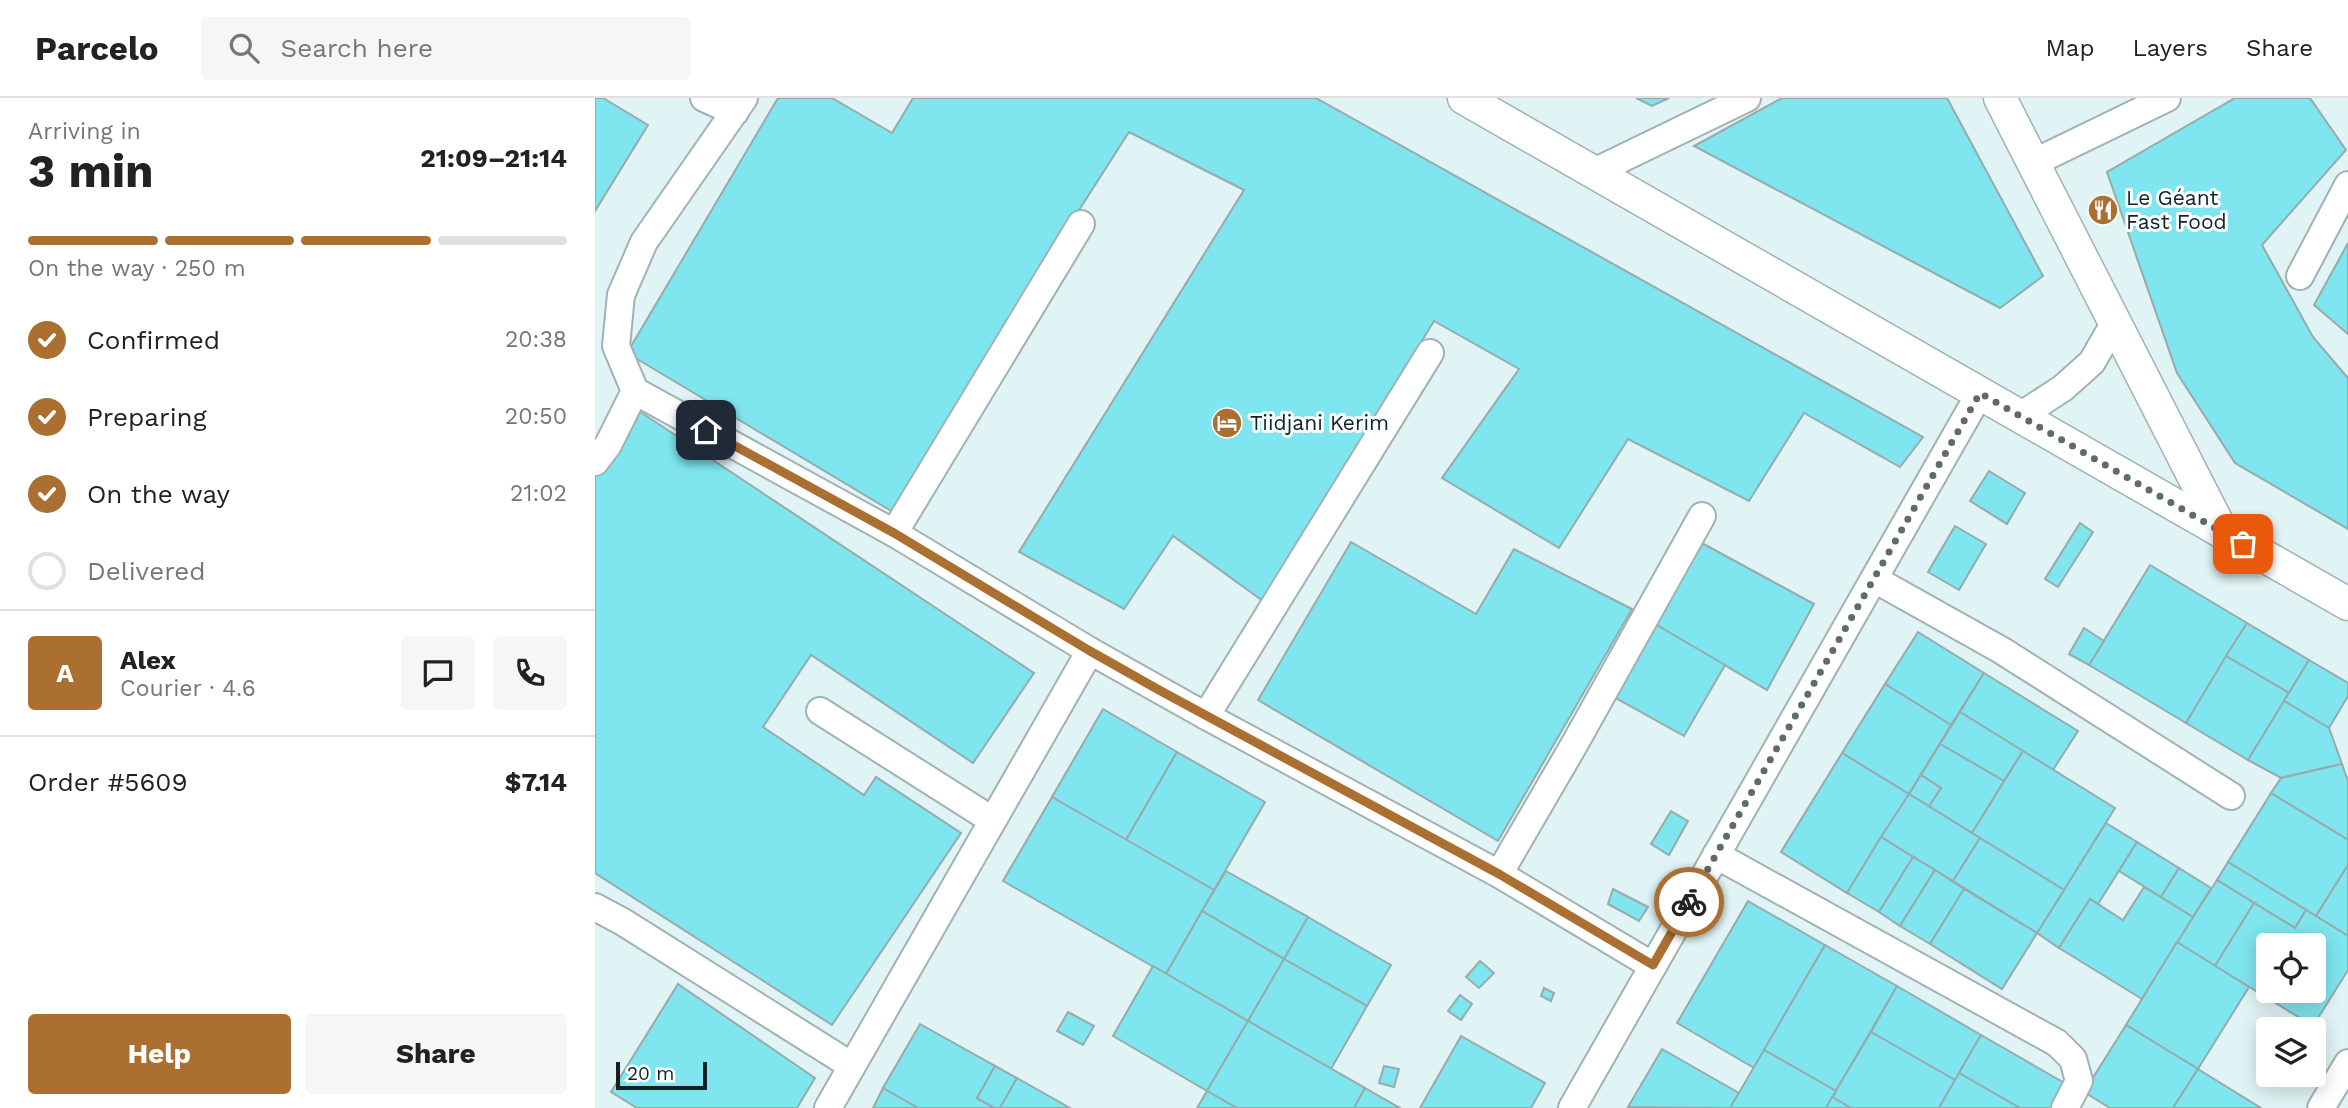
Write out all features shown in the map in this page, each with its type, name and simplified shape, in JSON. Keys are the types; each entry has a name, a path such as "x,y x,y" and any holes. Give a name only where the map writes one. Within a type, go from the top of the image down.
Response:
{"street":[{"path":"704,98 739,105 644,242 621,295 616,346 635,391 894,533 1090,651 1206,716 1499,874 1653,965"},
{"path":"1464,98 2348,604"},
{"path":"1594,172 1747,98"},
{"path":"2000,98 2222,532"},
{"path":"2033,163 2167,98"},
{"path":"2300,276 2348,185"},
{"path":"894,533 1081,224"},
{"path":"2020,416 2063,388 2092,362 2115,323"},
{"path":"1206,716 1430,353"},
{"path":"595,462 608,445 635,391"},
{"path":"1576,1107 1653,965 1980,393"},
{"path":"1499,874 1702,516"},
{"path":"1874,579 2001,650 2231,796"},
{"path":"828,1108 1090,651"},
{"path":"820,710 992,820"},
{"path":"1716,855 2057,1043 2073,1059 2079,1081 2065,1108"},
{"path":"595,907 852,1066"},
{"path":"2321,1108 2348,1063"}],"building":[{"path":"595,98 603,98 648,125 595,211"},
{"path":"778,98 832,98 892,133 913,98 1316,98 1923,437 1900,467 1804,413 1749,501 1628,439 1559,548 1442,478 1519,369 1434,321 1263,601 1173,536 1124,609 1019,552 1244,190 1129,132 992,346 893,512 627,353"},
{"path":"1636,98 1669,98 1652,106"},
{"path":"1782,98 1947,98 2043,276 2000,308 1694,146"},
{"path":"2235,98 2310,98 2346,150 2262,245 2313,337 2348,378 2348,529 2235,463 2177,373 2107,172"},
{"path":"2348,243 2348,334 2314,305"},
{"path":"639,411 1034,673 973,763 811,655 763,727 864,795 876,777 961,833 832,1025 595,873 595,477"},
{"path":"1989,471 2025,493 2007,524 1970,501"},
{"path":"2080,523 2093,532 2058,587 2045,579"},
{"path":"1955,526 1986,544 1959,590 1928,572"},
{"path":"1351,542 1476,614 1514,549 1632,609 1498,841 1258,700"},
{"path":"1700,542 1814,604 1767,690 1655,624"},
{"path":"2150,565 2247,623 2186,723 2089,665"},
{"path":"2247,623 2309,660 2289,693 2226,656"},
{"path":"1655,624 1725,665 1684,736 1614,697"},
{"path":"2084,628 2104,641 2089,665 2069,654"},
{"path":"1918,632 1984,673 1951,725 1885,684"},
{"path":"2226,656 2289,693 2248,760 2186,723"},
{"path":"2309,660 2348,683 2348,696 2329,728 2284,701"},
{"path":"1984,673 2078,731 2053,770 1960,712"},
{"path":"1885,684 1951,725 1909,794 1842,753"},
{"path":"2284,701 2329,728 2342,764 2281,778 2248,760"},
{"path":"1103,709 1177,752 1126,840 1052,797"},
{"path":"1960,712 2023,751 2004,781 1940,744"},
{"path":"1940,744 2004,781 1972,833 1929,806 1941,788 1921,775"},
{"path":"2023,751 2115,808 2064,890 1972,833"},
{"path":"1177,752 1265,802 1214,890 1126,840"},
{"path":"1842,753 1909,794 1847,893 1781,852"},
{"path":"2342,764 2348,781 2348,840 2271,793 2281,778"},
{"path":"1921,775 1941,788 1929,806 1909,794"},
{"path":"2271,793 2348,840 2348,865 2316,916 2228,862"},
{"path":"1909,794 1980,838 1953,881 1881,837"},
{"path":"1052,797 1214,890 1166,974 1003,881"},
{"path":"1671,811 1688,821 1669,855 1651,844"},
{"path":"2106,823 2137,842 2098,904 2090,899 2059,948 2037,933"},
{"path":"1881,837 1913,857 1879,912 1847,893"},
{"path":"1980,838 2064,890 2037,933 1953,881"},
{"path":"2137,842 2179,868 2161,897 2119,871"},
{"path":"1913,857 1935,870 1900,926 1879,912"},
{"path":"2228,862 2306,910 2295,928 2217,880"},
{"path":"2348,865 2348,936 2316,916"},
{"path":"2179,868 2211,888 2193,917 2161,897"},
{"path":"1935,870 1964,889 1930,944 1900,926"},
{"path":"1226,871 1308,917 1284,959 1202,911"},
{"path":"2217,880 2254,903 2215,966 2177,942"},
{"path":"2144,887 2193,917 2142,999 2059,948 2090,899 2123,920"},
{"path":"1613,889 1648,907 1639,921 1608,904"},
{"path":"1964,889 2037,933 2002,989 1930,944"},
{"path":"1748,901 1825,945 1754,1068 1677,1023"},
{"path":"2254,903 2295,928 2306,910 2348,936 2348,970 2319,1017 2298,1017 2275,1003 2326,1003 2326,933 2256,933 2256,991 2215,966"},
{"path":"1202,911 1284,959 1248,1021 1166,974"},
{"path":"1308,917 1391,965 1367,1006 1284,959"},
{"path":"2177,942 2249,987 2198,1069 2126,1025"},
{"path":"1825,945 1897,986 1836,1091 1764,1050"},
{"path":"1284,959 1367,1006 1331,1069 1248,1021"},
{"path":"1480,961 1494,973 1479,988 1466,977"},
{"path":"1153,966 1248,1021 1207,1091 1113,1036"},
{"path":"678,984 815,1078 797,1108 637,1108 611,1092"},
{"path":"1897,986 1981,1035 1955,1080 1871,1032"},
{"path":"1544,988 1554,993 1551,1001 1541,996"},
{"path":"1460,995 1472,1004 1461,1020 1448,1011"},
{"path":"1068,1012 1094,1026 1083,1045 1057,1031"},
{"path":"1248,1021 1365,1088 1354,1108 1237,1108 1207,1091"},
{"path":"920,1024 995,1066 977,1098 995,1108 918,1108 883,1088"},
{"path":"2126,1025 2198,1069 2173,1108 2110,1108 2084,1092"},
{"path":"1871,1032 1955,1080 1939,1108 1851,1108 1832,1097"},
{"path":"1981,1035 2068,1085 2055,1108 2020,1108 1959,1073"},
{"path":"1461,1036 1545,1083 1531,1108 1420,1108"},
{"path":"1662,1049 1739,1093 1730,1108 1628,1107"},
{"path":"1764,1050 1836,1091 1826,1108 1730,1108"},
{"path":"995,1066 1017,1078 1000,1108 977,1098"},
{"path":"1384,1066 1399,1069 1394,1087 1379,1083"},
{"path":"2198,1069 2261,1108 2173,1108"},
{"path":"1959,1073 2020,1108 1939,1108"},
{"path":"1017,1078 1070,1108 1000,1108"},
{"path":"883,1088 918,1108 873,1108"},
{"path":"1365,1088 1400,1108 1354,1108"},
{"path":"1207,1091 1237,1108 1197,1108"},
{"path":"1832,1097 1851,1108 1826,1108"}],"way so far":[{"path":"1689,902 1980,393 2243,544"}],"place":[{"name":"Le Géant Fast Food","path":"2103,210"},
{"name":"Tiidjani Kerim","path":"1227,423"}],"route":[{"path":"706,430 894,533 1159,690 1499,874 1653,965 1689,902"}]}
